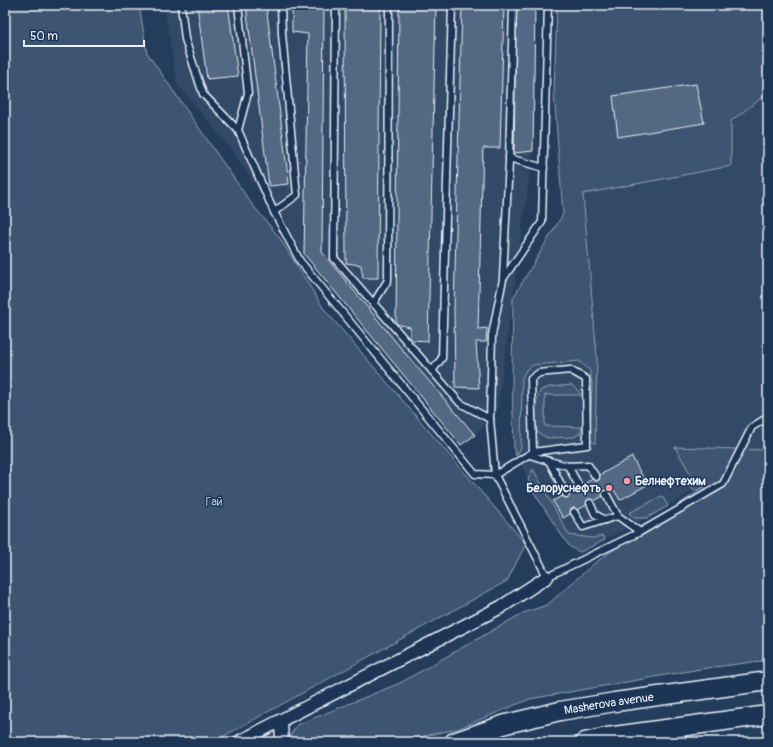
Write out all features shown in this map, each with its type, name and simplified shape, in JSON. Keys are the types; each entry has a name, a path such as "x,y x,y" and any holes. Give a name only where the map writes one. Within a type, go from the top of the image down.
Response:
{"main road":[{"name":"Masherova avenue","path":"454,742 506,724 560,711 768,681"},
{"path":"585,742 607,737 768,715"}],"street":[{"path":"239,742 501,607 547,577"},
{"path":"281,721 282,742"}],"lane":[{"path":"181,5 185,39 203,94 238,130 274,212 300,261 475,474 496,475 531,454 587,445 586,379 570,370 539,373 530,379 531,454"},
{"path":"238,5 248,93 238,130"},
{"path":"274,212 296,195 282,34 281,5"},
{"path":"336,5 334,258 460,403 490,419"},
{"path":"374,304 388,280 389,5"},
{"path":"432,371 442,358 452,5"},
{"path":"512,5 509,158 503,279 492,335 490,419 496,475 547,577 640,532 723,484 752,427 768,417"},
{"path":"503,279 542,222 548,5"},
{"path":"509,158 544,168"},
{"path":"531,454 568,466 588,465 596,477"},
{"path":"549,461 566,494"},
{"path":"568,466 580,486"},
{"path":"606,494 618,516 640,532"},
{"path":"590,503 596,514 605,520"},
{"path":"574,512 583,527 618,516"}],"shaded area":[{"path":"164,5 535,5 533,151 497,411 475,435 461,445 304,254 225,141 177,84"},
{"path":"768,94 768,450 713,483 694,491 647,518 580,552 570,547 535,494 514,449 518,367 526,361 597,357 583,194 731,166 731,121"}],"green space":[{"name":"Гай","path":"5,5 139,5 147,53 251,203 279,237 324,309 526,544 507,581 213,742 5,742"},
{"path":"557,5 768,5 768,93 731,121 731,166 583,194 597,357 595,444 590,439 592,384 590,371 579,361 533,365 526,370 522,378 521,448 516,456 514,449 512,380 513,298 563,214 554,93"},
{"path":"572,385 581,395 545,395 545,426 581,427 579,434 574,437 547,438 537,432 535,411 541,390 550,387"},
{"path":"675,447 768,450 768,660 700,669 530,699 457,729 396,742 286,742 297,725 400,683 523,613 547,605 596,562 704,487 694,491 689,485 695,482"},
{"path":"533,469 569,535 592,538 603,536 605,540 580,552 570,547 535,494 528,479"},
{"path":"662,496 668,506 647,518 634,518 629,513"}],"building":[{"path":"197,5 228,5 238,76 207,79"},
{"path":"246,5 266,5 289,184 269,186"},
{"path":"292,5 324,5 322,252 475,435 461,445 304,254 308,34 292,32"},
{"path":"345,5 380,5 378,278 363,278 361,265 346,263"},
{"path":"399,5 436,5 428,341 410,340 410,327 396,324"},
{"path":"462,5 504,5 500,148 483,148 478,329 487,328 486,342 476,342 479,388 455,387 454,309"},
{"path":"516,5 535,5 533,151 514,153"},
{"path":"696,84 704,123 618,137 613,96"},
{"name":"Белоруснефть","path":"632,457 647,485 620,500 614,490 563,518 553,501"}],"place":[{"name":"Белнефтехим","path":"627,481"},
{"name":"Белоруснефть","path":"609,488"}]}
